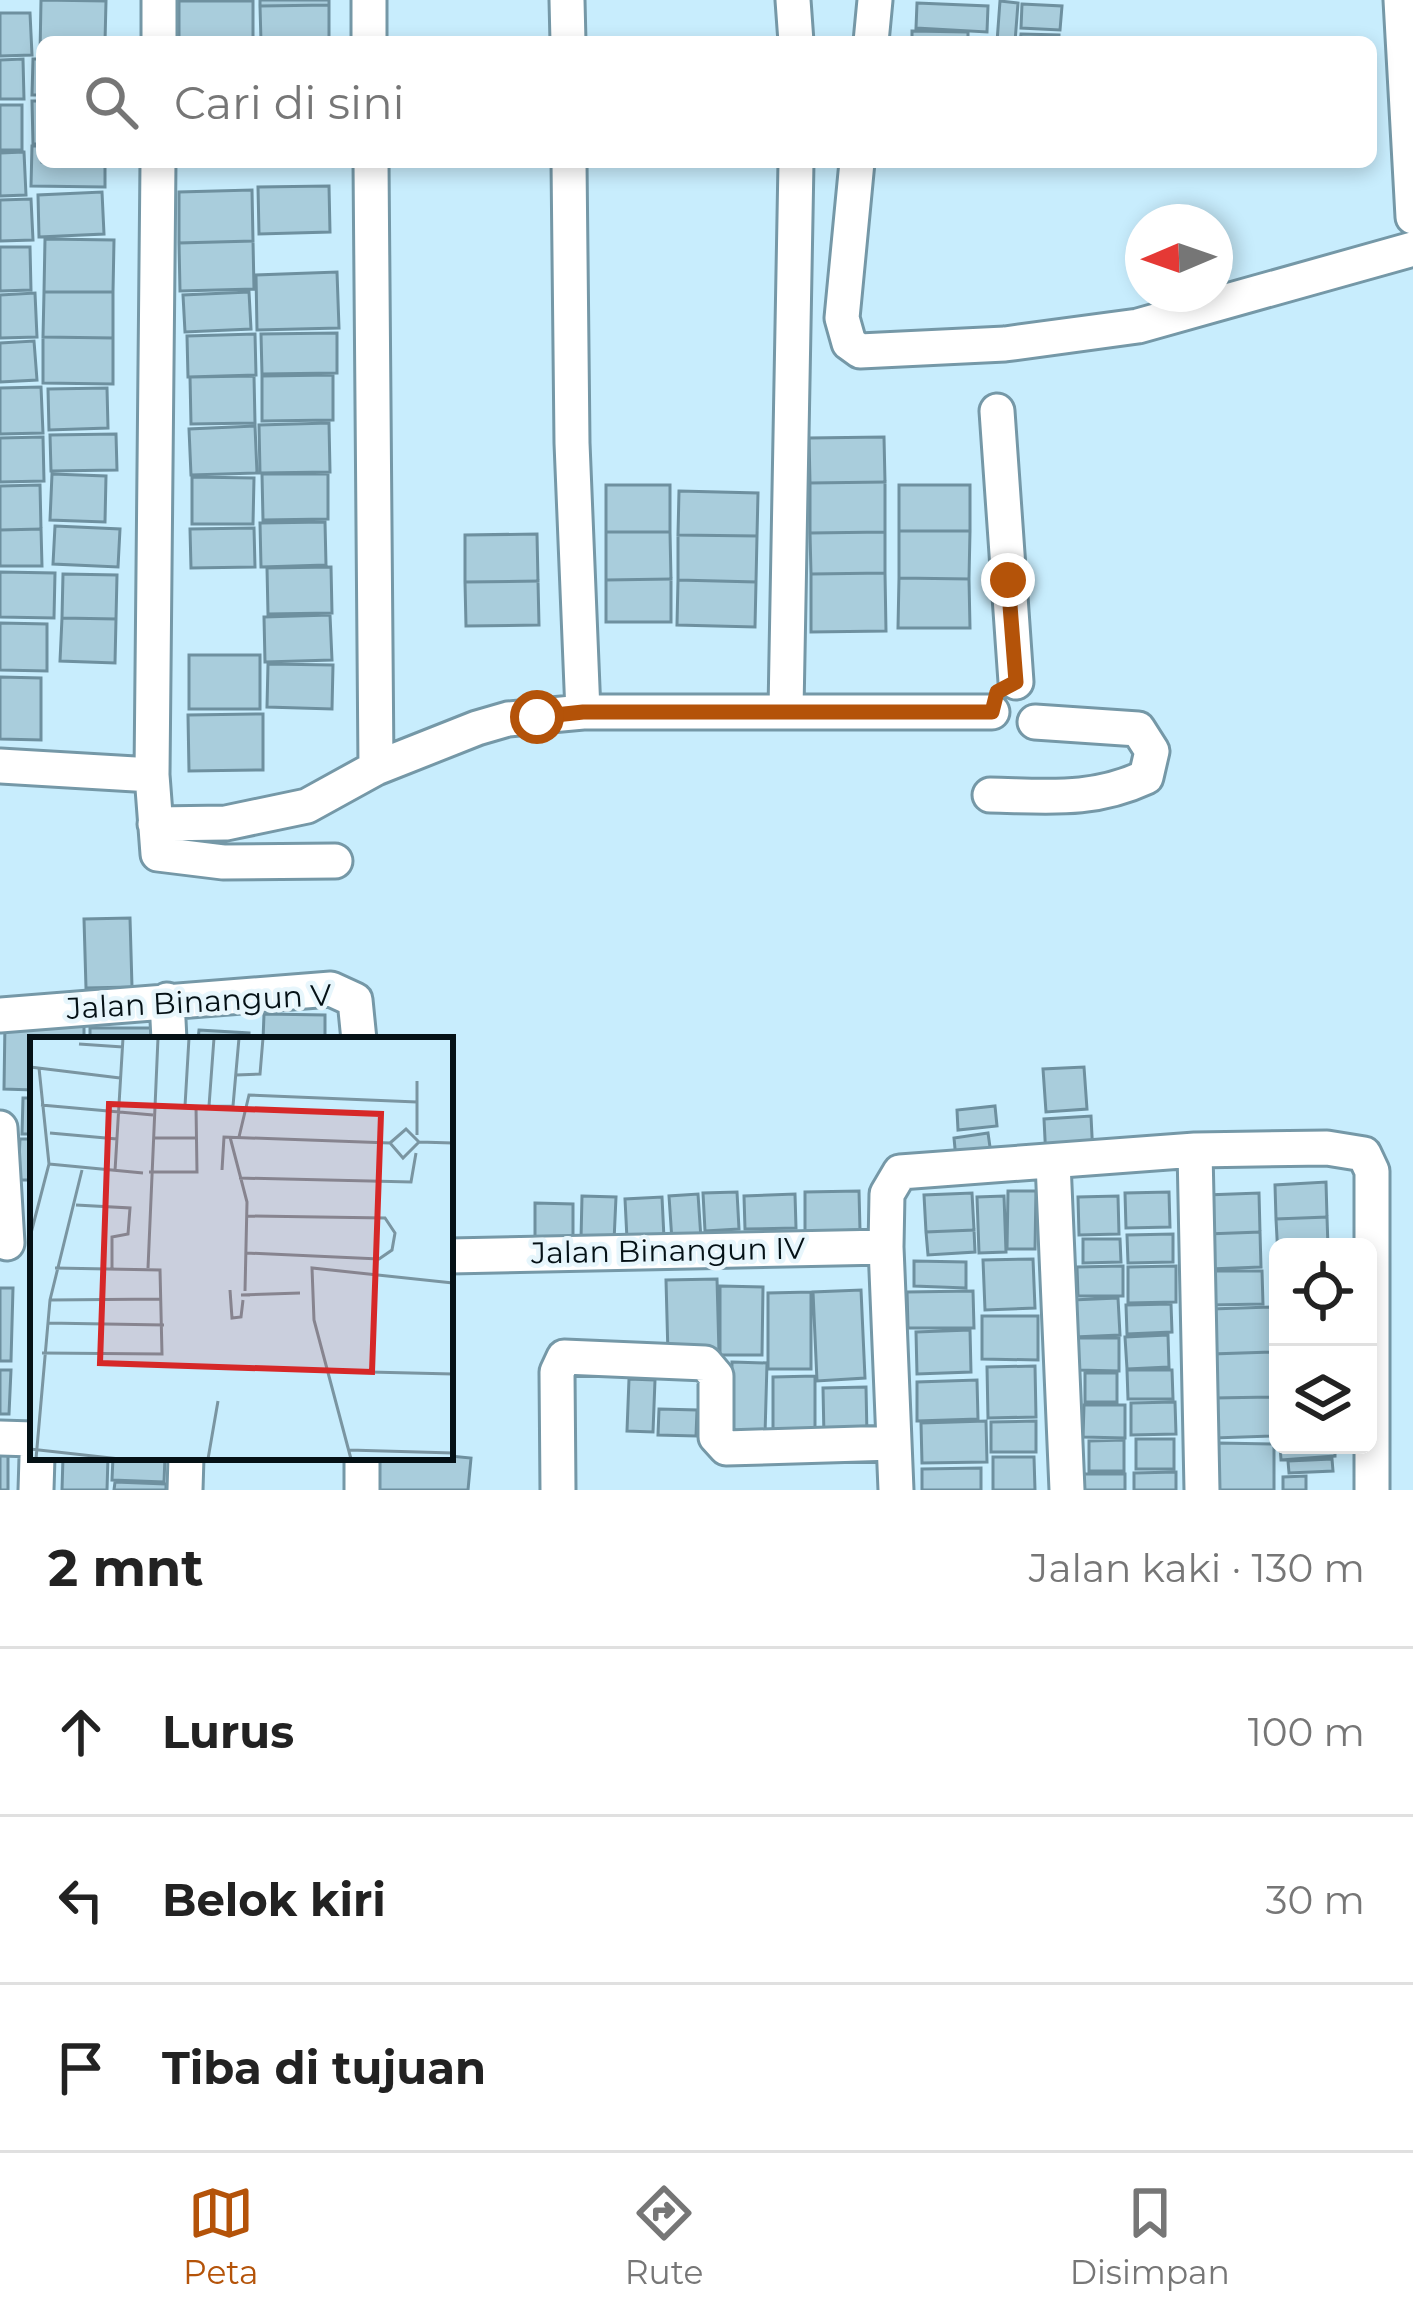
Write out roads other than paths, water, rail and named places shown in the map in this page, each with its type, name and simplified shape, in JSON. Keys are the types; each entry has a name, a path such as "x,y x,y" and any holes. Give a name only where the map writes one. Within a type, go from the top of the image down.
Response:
{"street":[{"path":"159,0 159,36"},
{"path":"369,0 369,36"},
{"path":"567,0 568,36"},
{"path":"793,0 796,36"},
{"path":"872,36 875,0"},
{"path":"1401,0 1413,217"},
{"path":"158,168 152,775 158,854 224,862 335,861"},
{"path":"370,168 376,768"},
{"path":"569,168 572,443 583,712"},
{"path":"786,710 796,168"},
{"path":"856,168 842,318 849,343 860,351 1005,344 1138,326 1413,249"},
{"path":"997,411 1016,682"},
{"path":"992,712 997,692 1016,682"},
{"path":"992,712 1005,729 1027,729 1035,722 1040,701 1035,691 1016,682"},
{"path":"155,824 226,823 308,806 376,768 508,719 583,712 992,712"},
{"path":"990,795 1088,797 1114,792 1146,777 1152,751 1138,729 1035,722"},
{"path":"0,766 152,775"},
{"name":"Jalan Binangun V","path":"0,1015 331,989 355,1000 359,1037"},
{"path":"167,1000 169,1037"},
{"path":"0,1128 14,1244"},
{"path":"896,1490 886,1194 900,1172 1195,1150 1327,1148 1355,1150 1370,1162 1372,1490"},
{"path":"1195,1150 1202,1490"},
{"path":"1053,1162 1066,1490"},
{"name":"Jalan Binangun IV","path":"453,1256 886,1247"},
{"path":"558,1490 557,1372 564,1357 705,1363 716,1376 716,1437 726,1448 894,1443"},
{"path":"0,1438 30,1439"},
{"path":"36,1490 38,1460"},
{"path":"185,1490 186,1460"}]}
